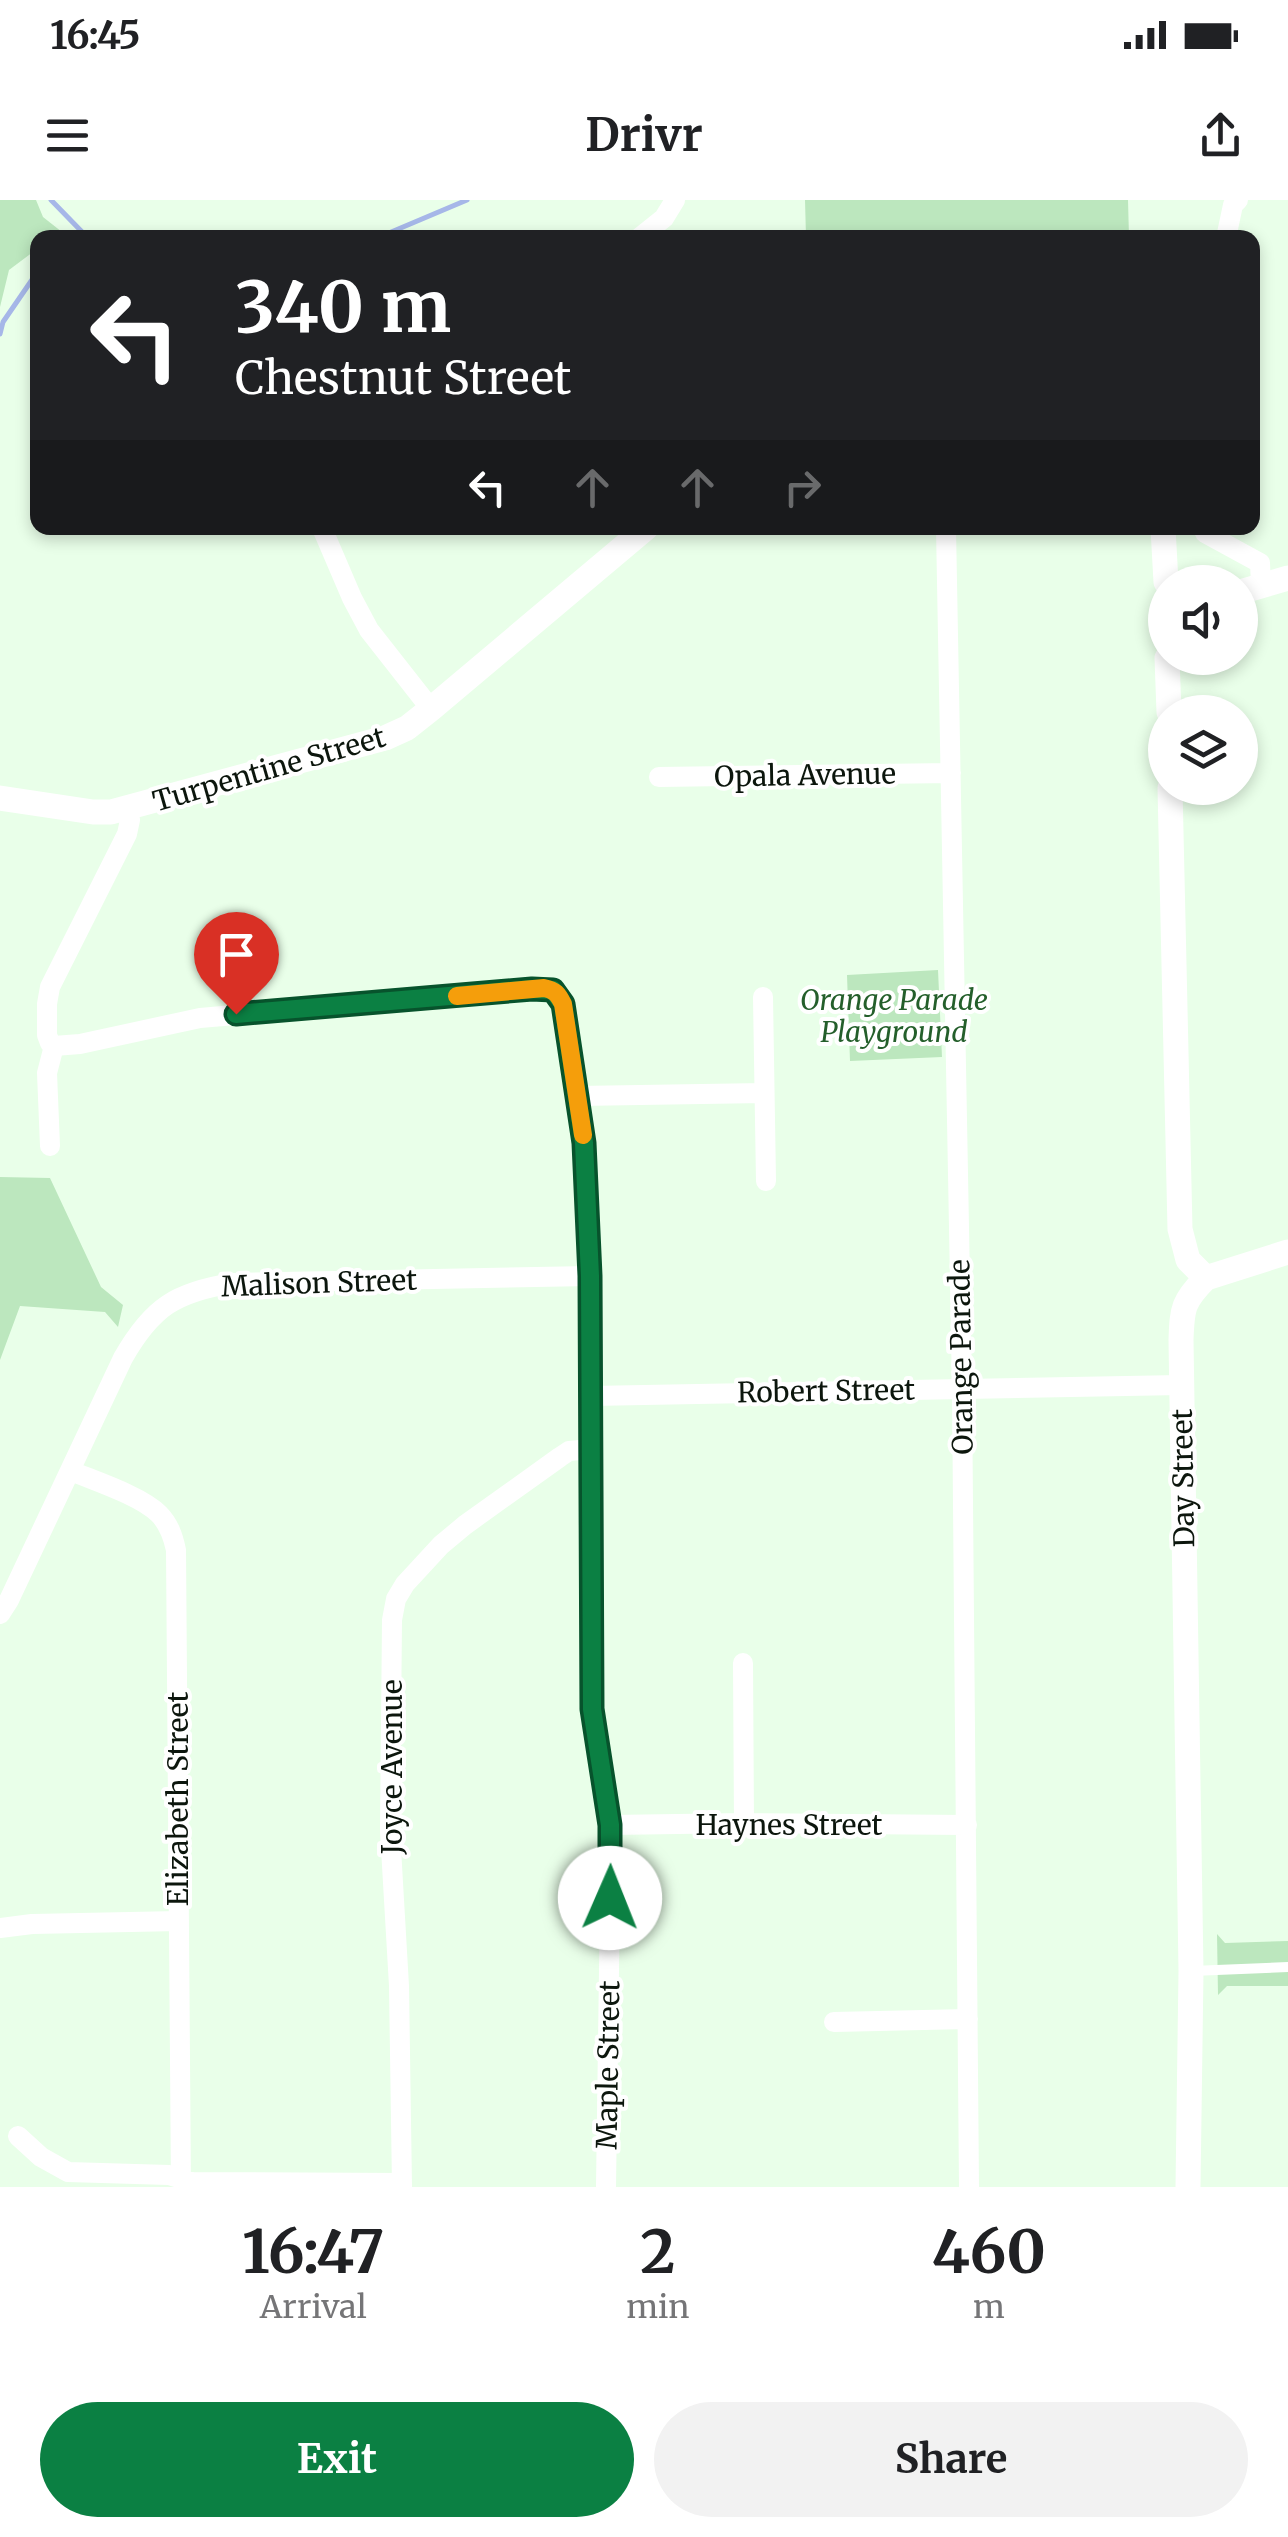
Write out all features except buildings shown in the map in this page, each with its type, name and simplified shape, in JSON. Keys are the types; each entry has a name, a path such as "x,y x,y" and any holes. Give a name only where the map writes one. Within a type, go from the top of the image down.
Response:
{"street":[{"path":"649,230 664,218 675,200"},
{"path":"1228,230 1233,205 1238,200"},
{"path":"325,535 369,630 431,709"},
{"name":"Turpentine Street","path":"0,798 111,812 386,738 431,709 638,535"},
{"name":"Orange Parade","path":"946,535 962,1389 969,2187"},
{"path":"1163,535 1165,565"},
{"path":"1210,535 1260,563 1258,568"},
{"path":"1258,587 1288,578"},
{"name":"Opala Avenue","path":"659,777 951,772"},
{"path":"1170,805 1180,1229 1188,1260 1206,1278 1288,1252"},
{"path":"50,1146 47,1073 54,1046 47,1035 50,986 128,834 127,808"},
{"name":"Maple Street","path":"54,1046 200,1018 532,989 553,990 563,1004 584,1143 590,1276 592,1709 610,1825 606,2187"},
{"path":"763,996 766,1182"},
{"path":"578,1096 764,1092"},
{"name":"Malison Street","path":"0,1614 138,1331 158,1310 182,1296 234,1283 590,1276"},
{"name":"Day Street","path":"1188,2187 1191,1971 1182,1315 1188,1295 1206,1278"},
{"name":"Robert Street","path":"591,1396 1181,1385"},
{"name":"Joyce Avenue","path":"402,2185 399,1986 390,1831 392,1620 396,1599 429,1558 465,1525 569,1452 591,1449"},
{"name":"Elizabeth Street","path":"71,1471 147,1504 161,1515 176,1550 181,2182"},
{"path":"744,1663 744,1824"},
{"name":"Haynes Street","path":"610,1825 967,1826"},
{"path":"0,1928 179,1922"},
{"path":"834,2022 968,2019"},
{"path":"18,2136 41,2157 68,2172 168,2175 181,2182 402,2185"}],"lane":[{"path":"1191,1971 1288,1966"}],"green space":[{"path":"0,200 36,200 43,217 59,230 30,230 30,254 9,270 0,307"},
{"path":"805,200 1128,200 1129,230 806,230"},
{"name":"Orange Parade Playground","path":"938,970 942,1057 850,1061 847,975"},
{"path":"0,1177 50,1178 101,1287 123,1305 118,1327 105,1312 20,1306 0,1360"},
{"path":"1217,1934 1225,1943 1288,1941 1288,1986 1227,1986 1218,1995"}],"waterway":[{"path":"51,200 80,230"},
{"path":"396,230 467,200"},
{"path":"0,334 3,322 30,283"}],"slow traffic":[{"path":"457,996 544,988 560,996 583,1135"}],"route":[{"path":"236,1014 544,988 560,996 584,1143 590,1276 592,1709 610,1825 610,1898"}]}
